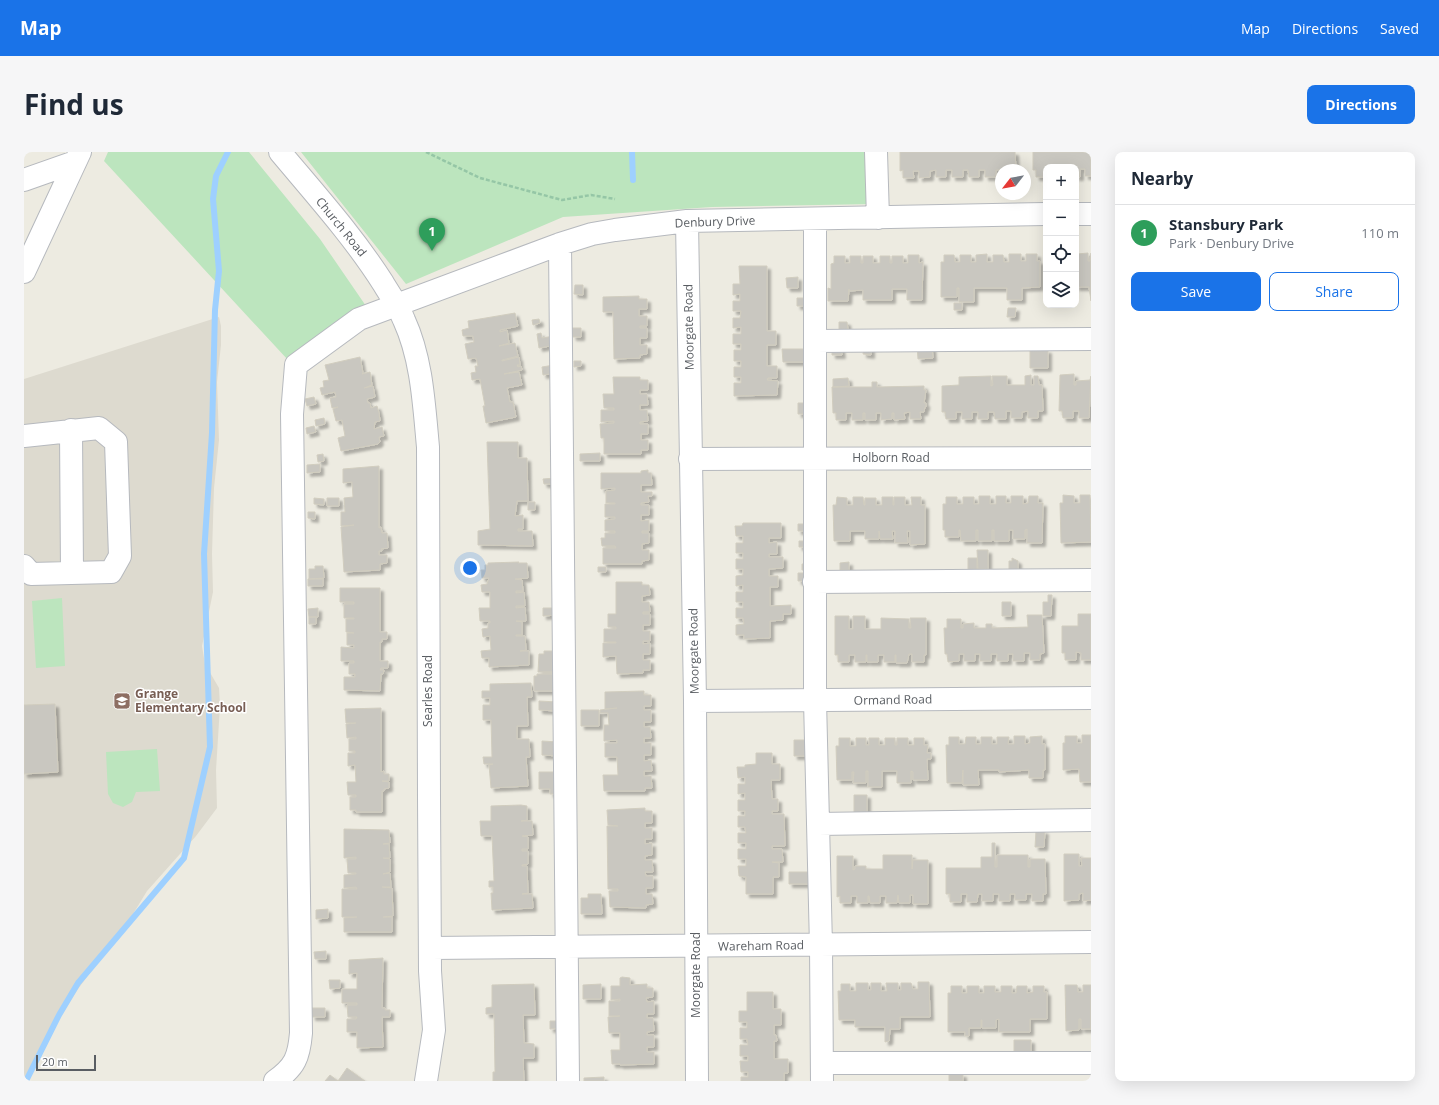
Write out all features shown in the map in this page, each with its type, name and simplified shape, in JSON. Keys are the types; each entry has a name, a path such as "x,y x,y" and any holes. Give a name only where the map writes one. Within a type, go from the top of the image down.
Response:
{"street":[{"name":"Church Road","path":"280,152 362,251 397,306"},
{"path":"876,152 878,218"},
{"path":"24,180 78,157"},
{"path":"24,272 78,157"},
{"name":"Denbury Drive","path":"275,1081 291,1068 299,1054 301,1033 292,414 296,365 359,319 560,244 592,234 687,221 1043,214"},
{"path":"1079,214 1091,214"},
{"path":"815,219 814,700 821,946 822,1072 1091,1063"},
{"name":"Moorgate Road","path":"687,221 695,702 697,1081"},
{"path":"560,244 568,1081"},
{"name":"Searles Road","path":"397,306 405,321 417,358 424,404 428,447 428,797 431,948 430,972 434,1030 426,1081"},
{"path":"815,341 1091,339"},
{"path":"24,436 100,428 116,442 120,556 110,572 31,574 24,566"},
{"path":"71,430 72,573"},
{"name":"Holborn Road","path":"690,459 1091,458"},
{"path":"814,582 1091,580"},
{"name":"Ormand Road","path":"695,702 1091,698"},
{"path":"818,824 1091,820"},
{"name":"Wareham Road","path":"431,948 821,946 1091,942"}],"path":[{"path":"426,152 480,178 562,200 591,195 615,199"}],"shaded area":[{"name":"Grange Elementary School","path":"219,317 221,326 221,345 217,382 219,440 214,488 212,554 213,592 202,646 205,664 219,688 220,706 216,770 217,808 196,836 147,891 133,914 78,989 34,1060 26,1081 24,1081 24,379"}],"green space":[{"path":"108,152 249,152 320,239 366,306 288,360 104,161"},
{"path":"301,152 868,152 875,204 712,207 563,217 406,284"},
{"path":"62,598 65,666 36,668 32,601"},
{"path":"157,749 160,791 136,792 132,802 123,807 113,803 108,794 106,752"}],"building":[{"path":"900,152 1015,152 1016,164 995,164 995,177 985,177 985,170 979,170 979,177 969,177 968,170 963,170 963,177 952,177 952,170 946,170 946,177 936,177 936,170 930,171 930,177 919,178 919,171 913,171 914,178 903,178 903,170 900,171"},
{"path":"1033,152 1091,152 1091,176 1085,176 1085,169 1080,169 1079,177 1079,164 1043,164 1043,177 1036,177 1036,170 1033,170"},
{"path":"1088,253 1088,261 1090,261 1091,253 1091,301 1089,287 1079,287 1079,254"},
{"path":"987,254 987,262 993,262 993,255 1003,255 1004,262 1009,262 1009,254 1021,254 1021,261 1026,261 1026,254 1037,254 1037,261 1040,261 1040,287 1022,288 1022,300 1007,300 1007,288 974,288 974,302 959,302 959,288 957,288 957,297 941,297 941,262 944,262 944,255 954,255 955,262 960,262 960,255 971,255 971,262 976,262 976,255"},
{"path":"908,255 919,255 919,263 923,262 922,300 907,300 907,289 892,289 892,300 863,300 863,290 849,291 849,289 848,301 828,301 828,288 831,289 831,264 834,263 834,256 845,256 845,263 850,263 850,256 861,256 861,263 863,263 863,256 873,256 873,263 880,263 880,256 890,256 890,263 892,263 892,256 903,256 903,263 908,263"},
{"path":"739,266 767,266 767,331 776,331 776,345 767,345 767,366 777,366 777,378 768,378 767,380 778,381 777,395 734,396 734,383 741,383 741,377 734,377 734,367 741,367 741,361 734,361 734,350 741,350 741,344 733,344 733,334 741,334 741,327 733,328 733,318 740,318 741,311 733,311 733,301 740,301 740,294 733,295 733,284 740,284"},
{"path":"798,277 798,288 787,288 786,278"},
{"path":"575,285 583,285 583,295 574,294"},
{"path":"639,296 639,299 647,299 647,309 639,309 639,316 647,316 647,326 640,326 640,328 647,328 647,338 640,338 640,345 647,345 647,354 640,355 640,358 614,359 613,312 603,312 603,297"},
{"path":"797,298 808,298 808,306 797,306"},
{"path":"954,303 962,303 962,310 954,310"},
{"path":"1008,308 1016,308 1015,317 1007,317"},
{"path":"515,313 518,326 500,330 500,332 507,330 509,343 499,346 515,343 518,356 502,361 519,357 520,365 517,365 518,367 521,366 522,370 504,374 519,372 522,385 507,388 510,402 513,402 516,417 486,423 483,406 485,406 480,379 472,380 471,373 476,372 475,366 478,366 476,358 468,359 465,344 474,342 473,336 463,336 462,330 469,328 468,321"},
{"path":"539,319 540,323 533,325 532,320"},
{"path":"839,322 847,322 848,330 839,331"},
{"path":"572,328 581,328 581,337 573,337"},
{"path":"541,333 542,338 554,336 556,345 539,348 537,334"},
{"path":"932,346 933,358 918,359 917,347"},
{"path":"864,347 871,347 871,355 863,354"},
{"path":"832,348 841,348 842,355 832,355"},
{"path":"782,349 804,349 805,362 783,362"},
{"path":"1030,350 1048,350 1048,368 1030,368"},
{"path":"360,357 362,374 370,372 372,385 364,388 373,386 375,397 367,399 368,403 370,403 371,408 377,406 379,413 380,421 375,422 374,429 382,427 384,436 379,437 380,442 378,444 341,451 338,438 345,436 342,420 336,421 333,409 338,407 332,408 330,398 336,397 335,392 322,395 320,388 324,387 323,381 329,380 325,365"},
{"path":"574,361 581,361 581,366 574,367"},
{"path":"554,365 555,373 543,375 542,367"},
{"path":"1074,374 1074,385 1076,385 1076,381 1090,380 1091,376 1089,418 1079,418 1079,411 1073,411 1073,418 1063,418 1062,411 1059,411 1060,375"},
{"path":"1031,375 1031,385 1034,385 1034,376 1038,376 1039,385 1042,385 1043,411 1038,411 1038,418 1028,418 1028,411 1022,412 1022,418 1011,418 1011,411 1006,411 1006,419 995,419 994,412 988,412 988,419 978,419 978,412 972,412 972,419 962,419 962,412 956,412 956,419 946,419 945,412 942,412 942,386 959,385 959,377 991,376 991,386 993,385 992,376 1007,376 1007,385 1025,385 1025,376"},
{"path":"613,377 640,377 640,380 648,380 648,390 640,390 640,394 647,394 648,405 640,405 640,410 647,410 648,421 640,422 640,424 648,424 648,434 641,434 641,440 648,440 648,450 641,450 641,454 604,454 604,438 601,438 600,424 614,423 614,421 601,422 601,410 614,410 614,408 604,408 603,394 614,394"},
{"path":"848,378 849,386 833,387 833,379"},
{"path":"872,382 877,382 877,387 924,386 924,390 926,390 924,403 926,403 926,407 924,412 920,412 921,419 910,419 910,412 904,413 905,419 894,420 894,413 892,413 892,419 881,420 881,413 876,413 876,420 865,420 865,413 863,413 863,420 852,420 852,413 846,413 846,420 836,420 836,413 833,413 832,387 872,387"},
{"path":"314,397 316,404 307,406 305,399"},
{"path":"798,403 806,403 806,414 798,414"},
{"path":"324,418 325,424 316,426 315,420"},
{"path":"314,426 316,432 307,434 306,428"},
{"path":"487,442 518,442 518,458 527,458 528,501 517,501 515,516 523,515 523,529 518,529 518,531 532,531 533,546 478,545 478,531 490,529"},
{"path":"600,453 600,461 580,461 580,454"},
{"path":"323,454 324,461 318,462 317,455"},
{"path":"320,464 320,472 307,473 307,465"},
{"path":"379,466 379,528 381,527 382,533 387,533 388,548 381,549 382,551 379,551 379,555 387,555 387,563 380,564 380,570 344,572 341,527 354,525 341,526 341,512 345,512 344,498 353,497 352,482 343,483 343,469"},
{"path":"648,470 648,473 651,473 652,485 641,485 641,492 652,492 652,496 648,496 649,502 641,503 641,505 649,505 649,515 641,515 641,521 649,520 649,531 642,531 642,533 649,533 649,543 642,544 642,550 649,550 649,560 642,561 642,564 603,564 603,548 616,548 615,546 602,546 601,538 605,538 605,533 615,533 615,531 605,531 605,520 615,519 615,517 605,517 605,504 615,504 606,503 606,491 615,490 615,488 601,489 601,473 641,473 641,471"},
{"path":"555,478 555,484 544,484 543,479"},
{"path":"1063,495 1074,496 1074,503 1080,503 1080,495 1090,495 1091,542 1061,543 1060,503 1063,503"},
{"path":"979,496 990,496 990,504 996,504 996,496 1006,496 1006,503 1011,503 1011,496 1023,496 1023,504 1028,503 1029,496 1038,496 1038,503 1043,503 1042,543 1027,543 1027,529 1025,530 1025,539 1013,539 1013,530 1009,530 1009,541 994,541 994,530 992,530 992,541 978,541 978,530 976,530 976,541 961,541 960,530 959,537 945,537 945,530 943,530 943,504 946,504 946,497 957,497 957,504 963,504 963,497 974,497 974,504 979,504"},
{"path":"837,497 847,498 847,505 853,505 853,497 863,497 864,505 865,498 876,498 876,505 882,505 882,497 893,497 894,505 894,497 905,497 905,505 912,505 911,497 921,497 921,505 925,505 925,544 910,545 910,531 907,531 908,543 895,543 895,531 892,531 893,539 880,539 879,531 879,539 865,539 865,531 850,531 850,541 834,541 833,505 836,505"},
{"path":"314,498 324,499 324,505 314,504"},
{"path":"327,498 339,498 339,506 327,506"},
{"path":"528,502 535,502 535,510 528,510"},
{"path":"308,512 315,512 315,519 308,518"},
{"path":"743,523 781,523 781,538 769,538 769,543 777,542 777,554 769,554 769,557 783,557 783,568 769,569 769,576 778,576 778,587 770,587 770,606 791,605 791,614 783,614 783,620 770,621 770,638 744,639 744,635 736,635 736,625 744,624 743,618 736,618 736,608 743,608 743,602 736,602 736,592 743,592 743,585 736,586 736,576 743,575 743,569 736,569 736,559 743,559 743,553 736,553 736,543 743,543 743,536 736,536 735,526 742,526"},
{"path":"798,524 809,524 810,531 798,531"},
{"path":"799,541 808,541 808,547 799,547"},
{"path":"977,550 988,550 988,569 978,569"},
{"path":"968,558 977,558 977,571 968,571"},
{"path":"1012,558 1018,561 1018,570 1009,570 1009,561 1012,561"},
{"path":"519,562 518,563 527,563 528,578 515,579 522,580 523,591 516,591 516,593 524,592 525,606 516,606 516,608 525,607 526,621 516,621 522,622 522,635 516,636 525,636 526,650 520,651 529,651 529,665 489,667 489,658 482,658 481,651 491,650 490,636 483,637 482,629 488,628 488,623 490,623 490,621 480,621 479,608 490,608 490,592 482,592 481,585 487,584 489,578 482,578 481,570 485,570 485,565 488,565 488,563"},
{"path":"849,562 849,570 840,570 840,563"},
{"path":"802,564 808,564 808,570 802,570"},
{"path":"315,566 323,566 324,578 309,579 309,569 315,569"},
{"path":"598,567 606,567 606,572 598,572"},
{"path":"798,573 807,573 807,581 798,581"},
{"path":"308,579 323,579 323,586 308,586"},
{"path":"616,582 642,582 642,585 649,585 650,595 642,596 642,602 649,602 650,612 643,612 643,614 650,614 650,625 643,625 643,631 650,631 650,641 643,641 643,644 650,643 650,654 643,654 643,660 650,660 650,670 643,670 643,673 617,674 616,656 603,657 603,643 616,643 604,642 604,629 616,629 616,627 608,627 608,614 616,614"},
{"path":"340,588 380,588 380,632 387,632 387,639 382,639 382,642 380,642 380,661 388,661 388,668 381,668 380,670 384,670 383,674 381,674 380,691 344,690 344,677 355,677 355,674 349,674 349,663 354,663 354,661 341,661 341,647 354,648 354,645 347,645 347,633 354,633 346,632 346,619 354,618 344,618 344,604 354,604 354,602 340,602"},
{"path":"1048,595 1052,595 1051,616 1043,616 1043,602 1048,602"},
{"path":"1002,602 1011,602 1011,616 1002,616"},
{"path":"318,608 318,617 309,617 308,609"},
{"path":"543,608 558,608 558,615 543,616"},
{"path":"1078,614 1091,614 1091,660 1081,660 1081,653 1076,652 1076,660 1065,660 1065,653 1062,653 1062,626 1078,626"},
{"path":"1027,615 1042,615 1044,653 1040,654 1040,660 1030,660 1030,653 1024,653 1024,661 1013,661 1013,654 1008,654 1008,661 997,661 997,654 991,654 991,661 980,661 980,654 975,654 975,661 964,661 964,654 959,654 959,661 948,662 947,654 945,654 944,628 947,628 947,619 961,619 961,628 963,628 963,624 974,623 974,628 986,628 986,624 992,624 992,628 1028,627"},
{"path":"835,616 849,616 849,629 853,629 853,616 865,616 865,629 881,629 881,618 909,619 909,628 911,628 910,618 926,618 926,655 924,655 924,662 912,662 912,654 909,654 907,663 896,663 896,655 895,662 884,662 884,655 878,655 878,662 867,662 866,655 866,662 855,662 855,655 849,655 849,662 838,662 838,655 835,655"},
{"path":"309,617 316,617 316,624 309,624"},
{"path":"544,651 553,651 553,654 557,654 557,672 538,672 539,654 544,654"},
{"path":"537,674 554,674 554,691 534,691 534,676 537,676"},
{"path":"531,683 532,697 527,697 528,726 517,726 517,739 529,739 530,757 526,757 528,786 491,788 489,765 493,764 484,764 483,757 492,757 491,720 483,720 483,705 490,705 490,698 482,698 482,691 490,691 490,684"},
{"path":"644,691 644,695 651,695 651,706 644,706 644,710 651,710 651,722 644,722 644,727 650,727 651,738 644,738 644,743 651,743 651,755 644,755 644,761 651,760 652,771 644,771 644,776 651,776 652,788 645,788 645,791 604,791 603,775 618,775 617,757 605,757 605,743 617,743 617,740 604,741 604,725 609,725 608,713 600,713 600,710 617,708 605,709 605,692"},
{"path":"539,701 558,702 557,711 539,710"},
{"path":"55,704 58,772 24,774 24,705"},
{"path":"381,708 381,772 384,771 384,774 389,774 389,781 382,781 389,782 389,788 382,791 382,812 356,812 356,810 350,810 350,797 356,797 356,795 348,795 347,782 356,782 355,765 348,766 348,753 355,753 355,751 349,751 349,739 356,739 356,737 347,738 346,724 356,723 346,723 345,709"},
{"path":"581,710 599,710 599,726 581,726"},
{"path":"1082,735 1091,735 1091,782 1080,782 1079,769 1063,770 1063,743 1065,743 1065,736 1077,736 1077,743 1082,743"},
{"path":"1014,736 1025,736 1025,744 1030,743 1030,737 1042,736 1042,744 1045,744 1045,770 1043,770 1043,778 1029,778 1029,770 999,772 999,770 978,770 979,785 963,785 963,770 962,783 947,783 946,745 949,745 949,737 959,737 959,744 965,744 966,737 976,737 976,744 981,744 981,737 992,737 992,744 997,744 997,737 1009,737 1008,744 1014,744"},
{"path":"839,738 850,738 850,746 856,746 856,738 866,738 866,745 869,745 869,738 879,738 879,745 885,745 885,738 895,738 895,745 897,745 897,738 908,738 908,745 914,745 914,738 924,738 924,745 928,745 927,753 931,753 931,759 927,759 928,780 913,780 913,772 911,771 911,783 897,783 897,771 882,771 882,787 868,787 868,771 866,771 866,783 853,783 854,772 852,772 852,780 837,780 836,746 839,746"},
{"path":"794,740 806,740 806,756 794,756"},
{"path":"542,741 559,742 559,756 542,755"},
{"path":"756,753 772,753 772,764 780,764 780,780 771,780 772,799 778,799 778,811 772,811 772,814 784,814 785,846 772,846 772,849 782,849 783,862 772,862 779,863 779,877 773,877 773,894 746,894 746,877 739,876 738,866 746,866 746,859 738,859 738,849 746,849 746,843 738,843 738,833 746,833 745,827 738,827 738,816 745,816 745,811 738,811 738,800 745,800 745,793 738,794 738,784 745,784 745,777 738,778 737,767 745,767 745,765 756,764"},
{"path":"539,772 555,772 557,794 550,794 550,789 539,789"},
{"path":"854,795 867,795 867,813 854,813"},
{"path":"491,806 527,806 527,820 521,821 532,821 533,835 522,836 528,837 528,849 522,849 522,851 528,851 528,864 522,866 527,866 528,893 522,894 532,894 533,908 492,910 491,893 493,893 493,887 489,887 489,881 494,881 492,836 481,836 480,821 491,821"},
{"path":"645,808 645,811 652,811 652,823 645,823 645,828 652,828 652,839 645,839 645,844 652,843 652,855 645,856 645,860 652,860 653,872 645,872 646,876 653,876 653,888 646,888 646,894 652,894 653,904 646,905 646,908 610,907 609,891 618,891 618,889 608,889 607,826 618,826 608,825 607,810"},
{"path":"344,829 389,830 390,843 383,844 389,844 390,858 383,858 390,859 390,872 383,874 390,873 391,887 382,887 392,888 393,916 383,917 392,917 392,932 344,932 344,918 357,917 342,917 342,889 357,889 356,887 344,888 344,875 356,874 348,873 347,859 356,859 356,857 344,858"},
{"path":"1036,830 1045,831 1044,847 1035,847"},
{"path":"992,843 995,843 995,867 997,867 997,855 1028,855 1028,867 1030,867 1030,859 1045,859 1046,894 1043,894 1043,901 1032,901 1032,894 1026,894 1026,900 1015,900 1015,894 1010,894 1010,901 999,901 999,894 993,894 993,901 982,901 982,894 978,894 977,902 967,902 967,894 961,894 961,902 950,902 950,894 946,894 946,868 981,868 981,857 992,857"},
{"path":"1064,854 1079,854 1079,866 1082,866 1081,858 1091,858 1091,900 1083,901 1083,893 1079,894 1079,900 1064,901"},
{"path":"883,855 912,855 912,869 913,860 928,860 928,904 913,904 913,895 910,895 910,903 899,903 898,895 897,903 886,903 886,896 880,896 880,903 870,903 868,896 868,903 857,903 857,896 851,896 851,903 840,903 840,896 837,897 837,856 853,856 853,870 855,869 855,866 866,866 866,869 883,869"},
{"path":"789,872 808,872 808,884 789,884"},
{"path":"588,894 601,894 602,914 581,914 581,898 588,898"},
{"path":"328,909 328,918 316,919 316,910"},
{"path":"326,951 326,959 315,959 314,952"},
{"path":"383,958 382,1008 385,1008 385,1010 390,1010 390,1017 382,1017 383,1047 357,1048 357,1032 347,1032 347,1019 356,1019 357,1017 348,1017 347,1005 357,1005 357,1003 342,1003 342,989 357,989 357,973 349,974 349,960"},
{"path":"620,978 630,978 630,985 647,984 647,988 653,988 653,997 646,998 647,1002 654,1001 654,1014 647,1014 647,1018 653,1018 654,1031 647,1032 647,1035 654,1035 654,1047 647,1047 647,1052 654,1052 654,1064 612,1064 611,1050 620,1050 620,1033 609,1033 608,1017 620,1016 609,1016 609,1001 620,1001 620,999 611,1000 611,986 620,986"},
{"path":"329,980 340,980 340,988 330,989"},
{"path":"918,982 929,982 930,1017 900,1017 900,1029 890,1029 889,1041 885,1042 885,1027 855,1027 855,1020 839,1020 838,991 841,991 841,984 850,984 850,991 856,991 856,983 868,983 868,990 871,990 871,983 881,983 881,991 887,991 886,983 898,983 898,990 901,990 901,983 911,983 913,989 918,989"},
{"path":"534,984 535,1015 523,1015 524,1043 534,1044 534,1058 523,1058 524,1081 493,1081 493,1072 495,1072 494,1014 486,1014 486,1008 492,1007 492,985"},
{"path":"601,984 601,999 583,999 583,985"},
{"path":"1065,985 1077,985 1078,992 1083,992 1083,985 1091,985 1091,1029 1081,1029 1081,1019 1079,1019 1079,1030 1066,1031"},
{"path":"951,986 962,986 962,993 967,993 967,986 979,986 979,993 984,993 984,986 995,986 995,992 1001,992 1001,986 1012,986 1012,993 1016,993 1017,986 1027,986 1027,993 1033,992 1033,986 1044,986 1044,992 1047,992 1047,1019 1030,1019 1030,1032 999,1032 999,1019 996,1020 996,1028 982,1028 981,1020 981,1028 969,1028 969,1036 965,1036 965,1032 948,1032 948,993 951,993"},
{"path":"747,992 773,992 773,1009 781,1009 781,1025 774,1025 774,1035 776,1035 777,1041 774,1041 774,1059 788,1059 788,1073 784,1073 784,1081 741,1081 741,1077 748,1077 748,1072 741,1072 740,1061 748,1061 748,1056 740,1056 740,1045 748,1045 747,1039 740,1039 740,1028 747,1028 747,1022 739,1022 739,1011 747,1011"},
{"path":"312,1008 325,1008 325,1017 312,1017"},
{"path":"550,1021 562,1021 562,1028 550,1029"},
{"path":"1014,1040 1031,1040 1031,1056 1014,1056"},
{"path":"347,1068 365,1081 338,1081"},
{"path":"949,1074 963,1074 963,1081 949,1081"},
{"path":"330,1075 338,1081 325,1081"},
{"path":"604,1077 604,1081 584,1081 584,1078"}],"waterway":[{"path":"26,1081 59,1015 78,983 184,858 210,747 204,554 212,433 215,310 219,271 213,199 216,176 228,152"},
{"path":"632,152 633,180"}],"place":[{"name":"Stansbury Park","path":"432,251"},
{"name":"Grange Elementary School","path":"122,701"}]}
